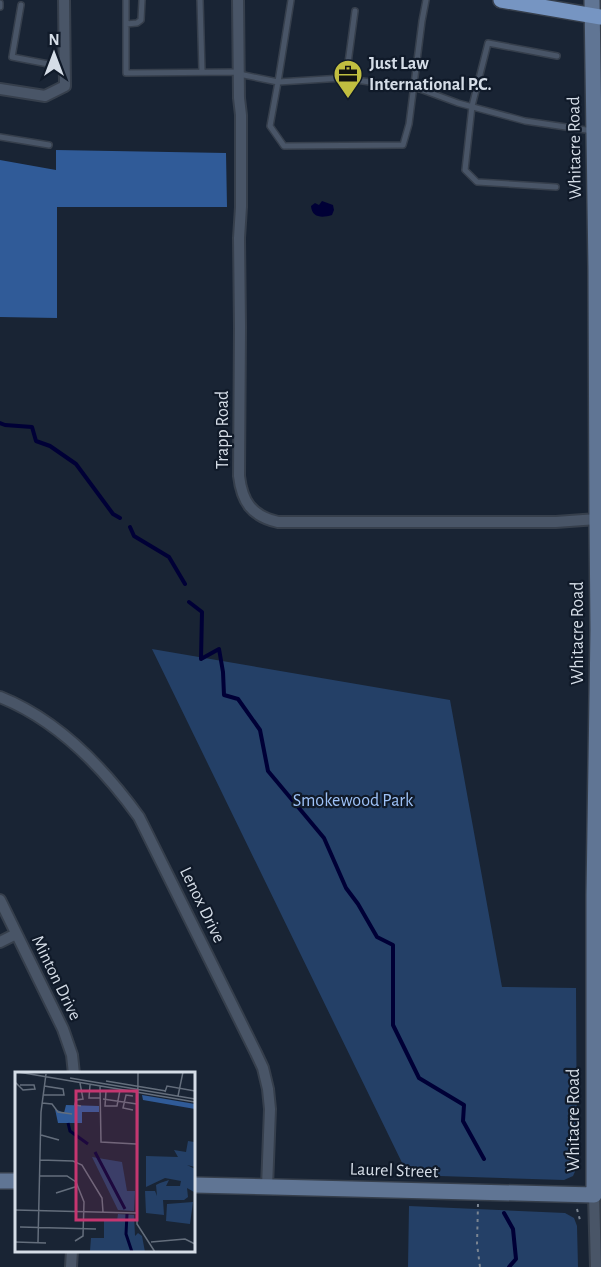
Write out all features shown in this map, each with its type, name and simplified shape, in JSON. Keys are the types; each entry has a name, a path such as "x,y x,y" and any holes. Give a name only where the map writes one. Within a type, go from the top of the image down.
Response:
{"main road":[{"path":"501,0 595,11"}],"street":[{"path":"0,89 45,96 65,86 64,0"},
{"name":"Trapp Road","path":"238,0 241,172 239,476 245,500 251,509 259,516 278,522 556,522 597,519"},
{"name":"Whitacre Road","path":"595,11 598,630 594,895 596,1267"},
{"name":"Lenox Drive","path":"0,697 32,713 84,752 122,793 139,817 263,1068 270,1109 267,1187"},
{"name":"Minton Drive","path":"0,900 63,1029 72,1055 74,1072"},
{"path":"0,942 16,933"},
{"name":"Laurel Street","path":"195,1185 594,1195"},
{"path":"71,1267 72,1252"}],"lane":[{"path":"126,0 126,73 239,73 279,82 346,78 413,88 525,121 594,131"},
{"path":"126,24 137,23 141,20 142,0"},
{"path":"200,0 202,72"},
{"path":"291,0 270,126 284,146 403,145 409,124 426,0"},
{"path":"21,5 12,57 64,67"},
{"path":"346,78 355,11"},
{"path":"556,187 477,182 465,170 472,106 488,43 557,56"},
{"path":"0,137 49,145"}],"path":[{"path":"477,1193 477,1244 480,1267"},
{"path":"577,1209 580,1220"}],"green space":[{"name":"Smokewood Park","path":"152,649 450,700 502,987 576,988 577,1167 573,1176 564,1180 408,1175"},
{"path":"409,1206 565,1213 574,1218 577,1226 578,1267 408,1267"}],"shaded area":[{"path":"56,150 226,153 227,207 57,207 57,318 0,317 0,160 56,170"},
{"path":"322,201 333,205 332,215 321,217 313,213 311,206 315,203 319,205"}],"waterway":[{"path":"0,423 32,427 36,441 50,446 76,464 113,514 120,518"},
{"path":"130,527 134,536 169,557 185,584"},
{"path":"189,602 202,612 201,659 219,649 224,695 238,699 260,730 268,771 324,838 346,888 377,937 393,945 393,1025 419,1078 464,1105 463,1121 484,1159"},
{"path":"504,1213 513,1229 516,1259 509,1267"}],"place":[{"name":"Just Law International P.C.","path":"348,100"}]}
